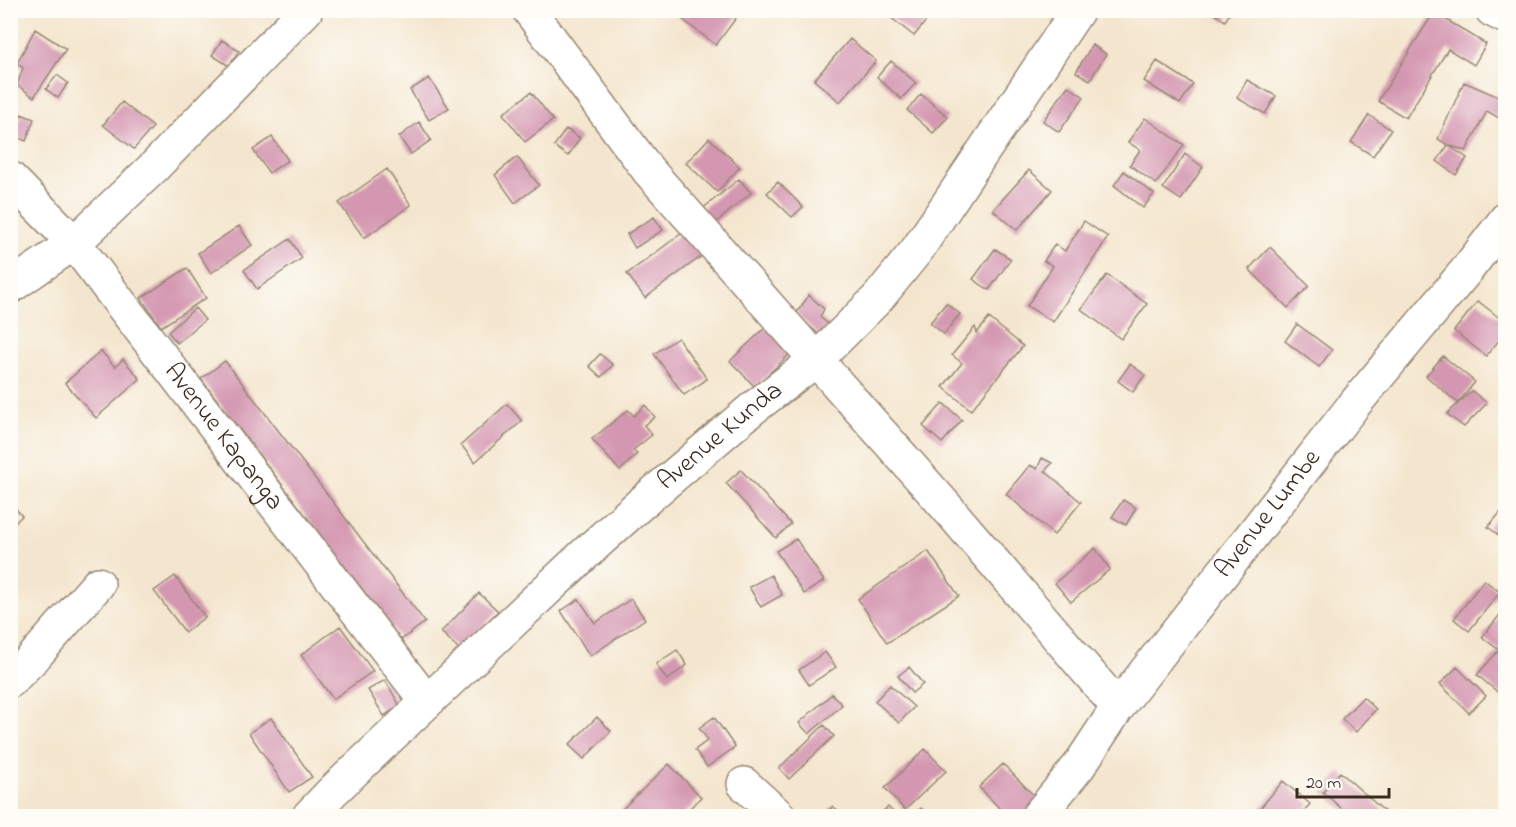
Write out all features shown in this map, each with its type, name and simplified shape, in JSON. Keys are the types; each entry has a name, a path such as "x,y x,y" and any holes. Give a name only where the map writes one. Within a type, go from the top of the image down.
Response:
{"street":[{"path":"10,287 74,243 153,168 306,10"},
{"path":"529,10 648,170 951,511 1118,707"},
{"name":"Avenue Kunda","path":"309,816 337,804 426,702 629,514 752,409 816,360 878,298 918,250 1078,10"},
{"path":"1492,10 1506,17"},
{"name":"Avenue Kapanga","path":"10,178 74,243 426,702"},
{"name":"Avenue Lumbe","path":"1038,816 1079,766 1118,707 1353,406 1466,271 1506,219"},
{"path":"10,681 98,584"},
{"path":"744,784 779,816"}],"building":[{"path":"675,10 742,10 716,45 674,13"},
{"path":"888,10 935,10 914,36 885,13"},
{"path":"1209,10 1232,10 1225,21"},
{"path":"1434,12 1486,44 1474,65 1448,49 1406,118 1378,101"},
{"path":"35,29 66,49 34,97 17,85 23,68 17,63"},
{"path":"850,39 876,61 840,102 814,80"},
{"path":"222,40 239,51 229,66 212,55"},
{"path":"1092,45 1106,54 1090,80 1076,72"},
{"path":"891,61 916,83 901,99 877,77"},
{"path":"1157,61 1193,84 1180,104 1144,81"},
{"path":"57,75 68,83 58,98 46,89"},
{"path":"429,78 449,108 429,120 410,90"},
{"path":"1247,80 1276,96 1265,114 1237,98"},
{"path":"1464,82 1506,100 1506,122 1487,111 1466,151 1438,139"},
{"path":"1068,86 1084,97 1059,132 1043,121"},
{"path":"531,92 553,120 525,142 503,114"},
{"path":"921,94 948,117 933,133 907,110"},
{"path":"122,102 153,127 134,149 103,125"},
{"path":"21,114 34,119 26,141 14,136"},
{"path":"1369,115 1391,130 1373,156 1351,142"},
{"path":"1145,118 1184,145 1156,184 1130,165 1140,150 1128,142"},
{"path":"419,122 431,140 411,154 399,137"},
{"path":"566,129 580,138 568,156 554,146"},
{"path":"272,137 288,160 269,173 253,150"},
{"path":"709,138 740,167 717,192 686,163"},
{"path":"1448,145 1467,158 1456,175 1437,161"},
{"path":"1185,154 1203,167 1181,200 1163,188"},
{"path":"517,157 539,185 515,203 495,175"},
{"path":"387,169 411,205 364,238 339,203"},
{"path":"1029,170 1052,190 1017,230 993,210"},
{"path":"1124,171 1154,194 1143,208 1114,185"},
{"path":"739,179 751,193 713,225 701,210"},
{"path":"778,182 803,207 792,217 767,193"},
{"path":"654,217 663,230 635,248 627,234"},
{"path":"1084,221 1108,237 1053,322 1027,306 1053,266 1044,261 1055,244 1065,251"},
{"path":"239,226 252,245 211,273 198,253"},
{"path":"686,230 703,255 645,298 627,274"},
{"path":"290,239 302,258 257,289 244,270"},
{"path":"1270,247 1309,286 1288,308 1249,269"},
{"path":"995,249 1011,259 989,290 973,279"},
{"path":"187,268 206,298 161,327 141,298"},
{"path":"1107,275 1147,304 1121,339 1081,309"},
{"path":"809,295 824,309 820,317 834,329 825,340 796,314"},
{"path":"1478,301 1506,323 1506,332 1486,356 1454,331"},
{"path":"946,303 960,314 944,334 930,323"},
{"path":"195,308 205,320 177,343 168,332"},
{"path":"989,318 1023,346 971,410 943,387 962,363 952,355 975,327 977,333"},
{"path":"769,324 794,350 755,387 730,361"},
{"path":"1297,324 1332,350 1319,367 1285,341"},
{"path":"678,338 707,379 684,395 654,354"},
{"path":"101,351 115,367 123,359 140,379 96,418 65,383"},
{"path":"600,354 613,365 601,377 589,366"},
{"path":"1443,356 1475,382 1458,403 1426,376"},
{"path":"225,361 425,622 401,640 201,379"},
{"path":"1130,364 1145,375 1133,392 1118,381"},
{"path":"1472,391 1487,403 1464,427 1447,414"},
{"path":"943,403 962,420 942,443 923,426"},
{"path":"507,404 522,421 475,462 461,445"},
{"path":"645,405 655,417 644,425 652,435 633,450 637,454 620,471 592,439 628,410 634,416"},
{"path":"1042,458 1052,463 1045,471 1081,502 1054,535 1006,494 1030,465 1037,469"},
{"path":"741,470 791,524 776,538 726,483"},
{"path":"1123,500 1136,508 1126,525 1112,517"},
{"path":"10,502 22,516 10,527"},
{"path":"1506,506 1506,541 1488,527"},
{"path":"796,539 824,581 804,594 776,551"},
{"path":"1095,548 1110,569 1071,602 1055,583"},
{"path":"928,551 959,596 887,643 858,599"},
{"path":"771,575 782,595 761,607 749,587"},
{"path":"175,576 205,617 185,632 154,591"},
{"path":"1484,580 1500,592 1469,631 1454,619"},
{"path":"479,593 498,611 460,650 441,632"},
{"path":"579,599 595,623 631,599 645,619 590,656 561,611"},
{"path":"1503,611 1506,613 1506,642 1499,650 1482,637"},
{"path":"340,626 373,671 333,699 301,655"},
{"path":"677,650 687,665 667,680 656,664"},
{"path":"1499,650 1506,656 1506,699 1477,675"},
{"path":"825,652 836,667 809,685 799,670"},
{"path":"909,667 923,684 912,693 898,676"},
{"path":"1457,667 1486,696 1469,713 1440,684"},
{"path":"385,680 400,706 384,716 368,690"},
{"path":"890,685 914,707 899,723 875,701"},
{"path":"832,694 842,705 809,734 799,723"},
{"path":"1363,697 1376,709 1356,732 1342,719"},
{"path":"597,717 611,731 584,759 569,745"},
{"path":"714,717 735,747 707,767 695,750 708,740 699,728"},
{"path":"271,718 312,777 289,792 249,733"},
{"path":"824,725 834,736 789,779 779,768"},
{"path":"925,749 946,771 905,810 885,788"},
{"path":"669,764 701,797 682,816 615,816"},
{"path":"1003,764 1042,804 1029,816 1007,816 979,787"},
{"path":"1340,772 1384,811 1379,816 1350,816 1323,792"},
{"path":"1283,781 1310,804 1300,816 1263,816 1257,812"},
{"path":"833,806 844,816 823,816"},
{"path":"888,807 897,816 877,816"},
{"path":"921,808 931,816 914,816"}]}
